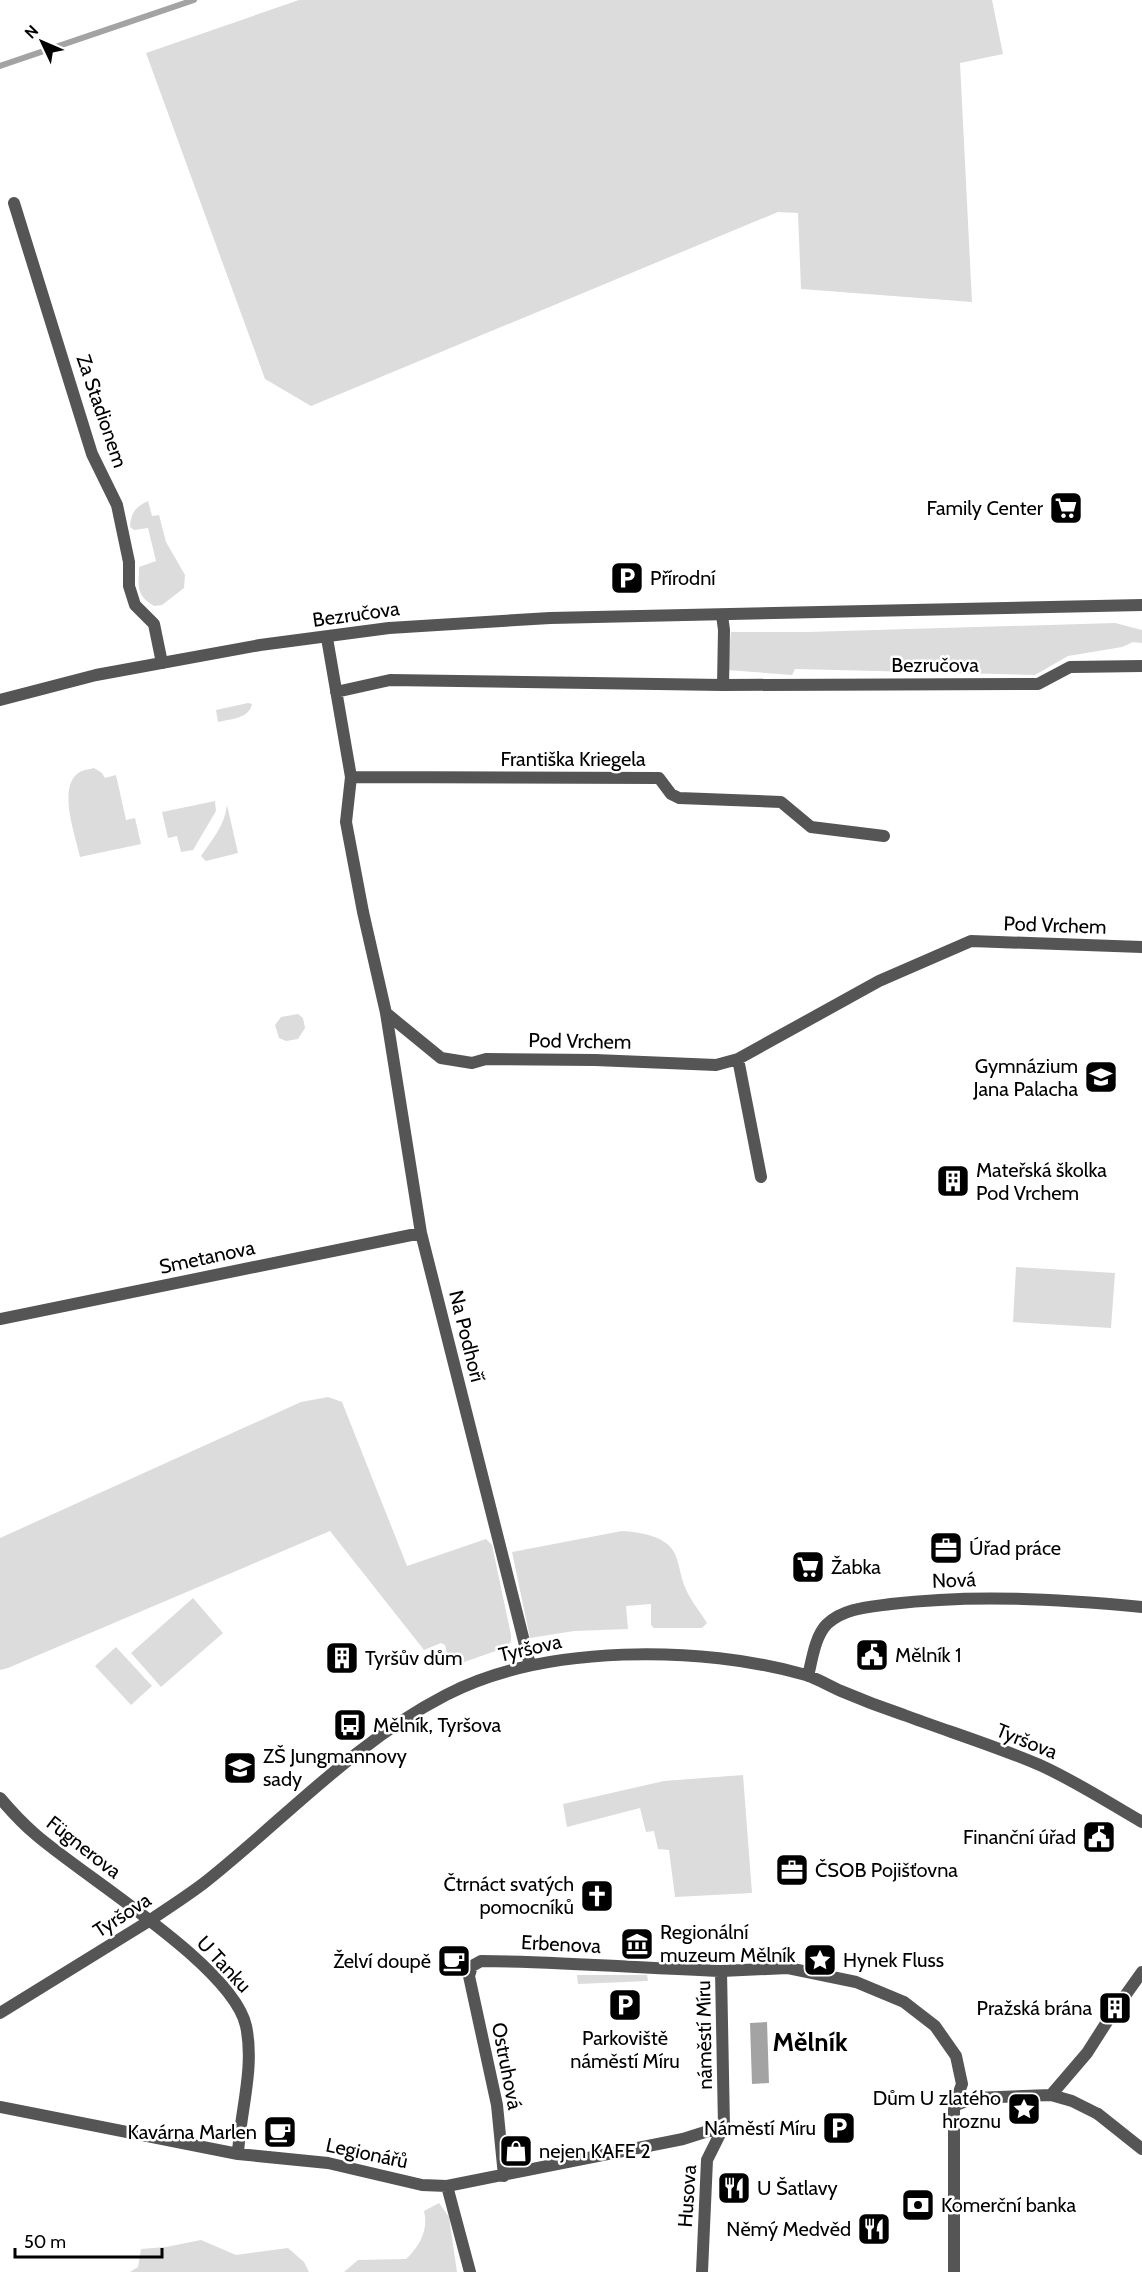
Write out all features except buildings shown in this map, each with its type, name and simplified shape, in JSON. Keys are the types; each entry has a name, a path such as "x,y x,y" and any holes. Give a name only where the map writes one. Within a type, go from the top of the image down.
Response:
{"street":[{"name":"Za Stadionem","path":"14,203 93,454 117,505 129,561 129,586 135,605 154,624 162,663"},
{"name":"Bezručova","path":"0,700 96,675 260,645 327,638 370,630 451,623 550,618 1142,605"},
{"path":"722,615 723,685"},
{"path":"327,638 351,777 346,822 363,912 386,1013"},
{"name":"Bezručova","path":"336,692 390,680 723,685 1038,684 1070,667 1142,666"},
{"name":"Františka Kriegela","path":"351,777 658,778 671,794 679,798 781,802 811,827 884,836"},
{"name":"Pod Vrchem","path":"386,1013 441,1058 472,1063 486,1059 716,1065 738,1059 879,981 971,941 1142,947"},
{"name":"Na Podhoří","path":"386,1013 421,1233 530,1665"},
{"path":"738,1059 761,1178"},
{"name":"Smetanova","path":"0,1319 421,1233"},
{"name":"Nová","path":"808,1676 816,1645 825,1626 848,1611 860,1608 926,1600 1030,1598 1142,1607"},
{"name":"Tyršova","path":"0,2013 150,1921 204,1883 332,1772 393,1726 447,1695 487,1678 530,1665 575,1658 699,1656 761,1665 808,1676 895,1712 1037,1763 1142,1822"},
{"name":"Fügnerova","path":"0,1798 35,1835 150,1921"},
{"name":"U Tanku","path":"150,1921 174,1939 222,1986 236,2002 246,2026 249,2066 238,2154"},
{"name":"Erbenova","path":"472,1966 481,1961 540,1962 660,1970 722,1971"},
{"name":"Ostruhová","path":"472,1966 469,1976 497,2105 504,2176"},
{"name":"náměstí Míru","path":"724,2126 722,1971 788,1968 856,1982 904,2002 935,2026 956,2056 962,2084 954,2106 954,2272"},
{"path":"1122,2000 1142,1972"},
{"path":"1051,2095 1086,2053 1110,2017"},
{"path":"954,2106 974,2098 1051,2095 1072,2101 1098,2114 1142,2149"},
{"name":"Legionářů","path":"0,2107 238,2154 328,2163 422,2185 447,2186 683,2139 724,2126"},
{"name":"Husova","path":"702,2272 707,2160 724,2126"},
{"path":"447,2186 470,2272"}],"shaded area":[{"path":"299,0 992,0 1003,54 960,63 972,302 801,289 798,213 778,212 311,406 265,379 146,53"},
{"path":"148,501 152,516 159,515 166,542 185,575 184,588 162,605 154,606 144,598 139,590 139,567 156,561 148,528 134,530 130,527 134,511"},
{"path":"1115,623 1142,630 1142,643 1133,642 1122,647 1068,656 1035,675 795,669 792,675 727,670 731,632 808,632"},
{"path":"252,704 247,713 218,722 216,710"},
{"path":"94,768 105,778 116,775 126,820 135,818 141,844 80,857 72,825 68,799 69,788 73,779 80,772"},
{"path":"215,801 216,811 193,850 181,852 177,836 168,838 162,812"},
{"path":"227,805 238,853 206,861 201,856 221,826"},
{"path":"298,1014 303,1018 305,1028 298,1039 286,1041 279,1038 275,1025 281,1017"},
{"path":"1016,1267 1115,1273 1111,1328 1013,1322"},
{"path":"328,1397 342,1402 407,1566 486,1539 492,1545 511,1635 511,1641 507,1647 450,1667 445,1645 441,1643 424,1650 330,1531 0,1670 0,1538 301,1402"},
{"path":"622,1531 652,1536 671,1548 688,1593 707,1623 702,1628 654,1628 651,1625 651,1604 626,1606 628,1629 574,1631 530,1638 512,1552"},
{"path":"193,1598 223,1633 161,1687 131,1653"},
{"path":"116,1647 152,1686 131,1705 95,1666"},
{"path":"743,1775 752,1893 675,1897 669,1850 658,1849 654,1831 646,1832 640,1808 567,1827 563,1804 664,1781"},
{"path":"577,1975 647,1975 648,1981 578,1984"},
{"path":"767,2022 769,2083 752,2084 750,2023"},
{"path":"439,2203 449,2217 457,2272 344,2272 358,2260 406,2259 422,2238 425,2225 424,2211"},
{"path":"201,2240 236,2255 288,2248 304,2262 309,2272 130,2272 138,2267 141,2249"}],"waterway":[{"path":"0,66 194,0"}],"place":[{"name":"Family Center","path":"1066,508"},
{"name":"Přírodní","path":"627,578"},
{"name":"Gymnázium Jana Palacha","path":"1101,1077"},
{"name":"Mateřská školka Pod Vrchem","path":"953,1181"},
{"name":"Úřad práce","path":"946,1548"},
{"name":"Žabka","path":"808,1567"},
{"name":"Mělník 1","path":"872,1655"},
{"name":"Tyršův dům","path":"342,1658"},
{"name":"Mělník, Tyršova","path":"350,1725"},
{"name":"ZŠ Jungmannovy sady","path":"240,1768"},
{"name":"Finanční úřad","path":"1099,1837"},
{"name":"ČSOB Pojišťovna","path":"792,1870"},
{"name":"Čtrnáct svatých pomocníků","path":"597,1896"},
{"name":"Regionální muzeum Mělník","path":"637,1944"},
{"name":"Hynek Fluss","path":"820,1960"},
{"name":"Želví doupě","path":"454,1961"},
{"name":"Parkoviště náměstí Míru","path":"625,2005"},
{"name":"Pražská brána","path":"1115,2008"},
{"name":"Dům U zlatého hroznu","path":"1024,2109"},
{"name":"Náměstí Míru","path":"839,2128"},
{"name":"Kavárna Marlen","path":"280,2132"},
{"name":"nejen KAFE 2","path":"516,2151"},
{"name":"U Šatlavy","path":"734,2188"},
{"name":"Komerční banka","path":"918,2205"},
{"name":"Němý Medvěd","path":"874,2229"}],"district":[{"name":"Mělník","path":"810,2042"}]}
